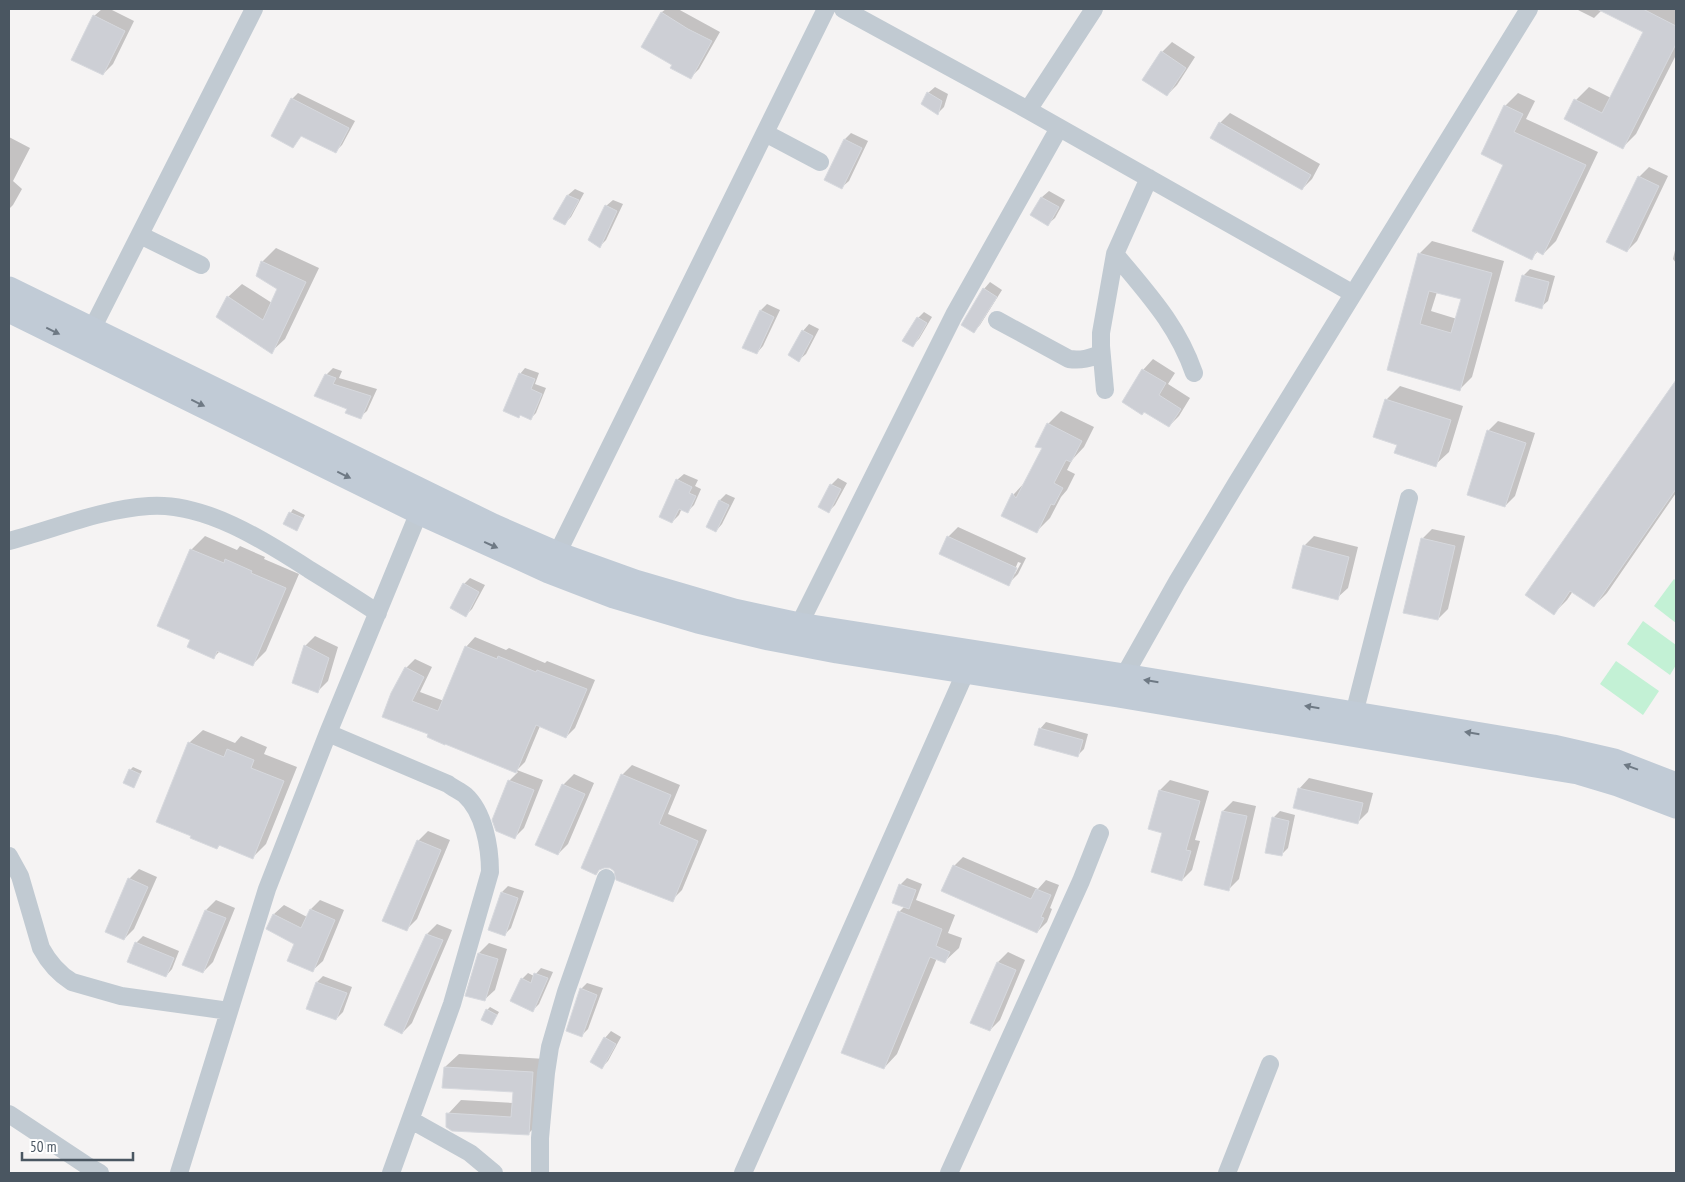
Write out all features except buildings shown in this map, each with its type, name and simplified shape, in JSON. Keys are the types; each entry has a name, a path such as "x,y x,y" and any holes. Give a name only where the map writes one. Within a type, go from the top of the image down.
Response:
{"main road":[{"path":"9,289 493,526 557,554 685,597 734,611 1118,695 1578,772 1618,784 1676,806"},
{"path":"9,310 419,512 549,571 614,596 698,621 768,638 970,662 1124,676 1553,747 1614,761 1673,778"}],"street":[{"path":"92,329 254,9"},
{"path":"557,554 826,9"},
{"path":"843,9 1028,110 1352,294"},
{"path":"1028,110 1094,9"},
{"path":"1124,676 1177,582 1352,294 1529,9"},
{"path":"799,625 954,314 1059,128"},
{"path":"765,133 820,162"},
{"path":"1105,390 1101,333 1115,254 1149,178"},
{"path":"140,235 201,264"},
{"path":"1115,254 1162,311 1181,341 1194,373"},
{"path":"997,320 1069,359 1078,361 1101,354"},
{"path":"1354,714 1409,498"},
{"path":"9,541 115,510 151,506 178,507 211,517 244,531 272,546 378,612"},
{"path":"179,1173 267,889 328,733 419,512"},
{"path":"743,1173 970,662"},
{"path":"328,733 448,784 465,794 478,810 490,851 490,872 452,1004 391,1173"},
{"path":"949,1173 1077,890 1100,834"},
{"path":"9,856 20,876 41,948 49,961 65,978 72,982 121,996 229,1011"},
{"path":"540,1173 540,1138 550,1047 566,992 606,878"},
{"path":"1227,1173 1270,1064"},
{"path":"9,1114 100,1173"},
{"path":"411,1120 470,1153 494,1173"}],"green space":[{"path":"1674,579 1676,581 1676,623 1654,606"},
{"path":"1643,621 1676,645 1676,665 1670,675 1627,644"},
{"path":"1616,661 1659,691 1643,715 1600,684"}]}
